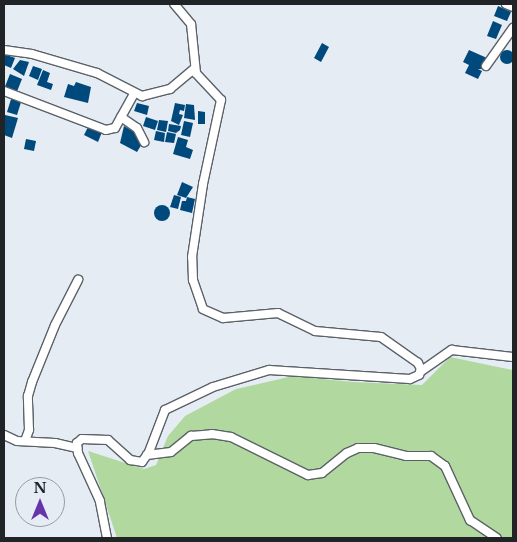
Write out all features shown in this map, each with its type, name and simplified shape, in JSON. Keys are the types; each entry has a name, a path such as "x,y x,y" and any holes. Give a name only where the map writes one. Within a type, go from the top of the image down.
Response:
{"street":[{"path":"174,4 191,24 194,69 221,100 197,214 192,257 193,280 203,309 223,318 278,313 315,331 381,337 418,363 420,372"},
{"path":"506,4 513,7"},
{"path":"486,66 513,28"},
{"path":"4,50 32,54 97,73 134,94 148,96 170,88 194,69"},
{"path":"4,91 106,130 115,128 134,94"},
{"path":"121,117 137,128 144,142"},
{"path":"24,441 29,430 28,396 32,382 55,325 78,280"},
{"path":"77,448 82,439 98,437 108,440 136,463 142,462 147,455 162,416 171,405 252,374 282,369 410,378 452,350 513,357"},
{"path":"147,455 171,452 192,436 212,434 231,437 308,475 322,474 347,452 358,448 374,448 406,456 431,456 445,466 470,520 497,538"},
{"path":"4,435 24,441 55,443 77,448"},
{"path":"77,448 100,501 107,538"}],"green space":[{"path":"450,357 513,370 513,538 117,538 88,451 144,469 156,465 168,436 185,416 236,389 293,376 353,382 422,385"}],"building":[{"path":"498,6 511,12 507,21 494,16"},
{"path":"493,21 502,25 496,39 487,36"},
{"path":"322,43 329,47 321,62 314,58"},
{"path":"469,50 487,58 482,69 478,69 482,71 478,79 465,73 469,65 463,62"},
{"path":"504,50 510,50 514,57 510,64 504,64 500,60 500,54"},
{"path":"4,54 15,58 11,68 4,65"},
{"path":"20,60 29,62 24,76 13,69"},
{"path":"33,66 42,69 38,80 29,76"},
{"path":"43,70 50,73 47,82 53,84 51,90 37,85"},
{"path":"10,74 22,79 16,94 4,89"},
{"path":"76,82 91,87 88,103 64,97 68,84 74,86"},
{"path":"12,96 22,99 17,115 7,112"},
{"path":"137,103 149,106 147,115 134,111"},
{"path":"175,103 185,105 184,111 180,110 179,114 183,115 179,125 171,121"},
{"path":"186,104 194,105 195,120 184,118"},
{"path":"198,111 205,112 205,124 198,124"},
{"path":"5,115 18,118 12,138 4,135"},
{"path":"146,117 158,121 155,130 143,126"},
{"path":"159,120 168,121 166,132 157,130"},
{"path":"184,121 193,123 190,137 181,135"},
{"path":"169,124 181,126 180,130 176,133 168,131"},
{"path":"89,125 102,132 98,142 84,135"},
{"path":"124,126 141,136 143,142 137,152 120,143"},
{"path":"156,131 165,133 164,142 154,140"},
{"path":"167,132 176,134 174,143 165,142"},
{"path":"178,137 188,140 186,147 193,150 190,159 173,154"},
{"path":"26,139 36,141 34,151 24,149"},
{"path":"182,182 193,187 186,198 177,195"},
{"path":"174,195 181,197 178,209 170,207"},
{"path":"187,197 195,199 192,213 180,210 182,201 186,201"},
{"path":"162,205 168,207 170,213 168,219 162,221 156,219 154,213 156,207"}]}
